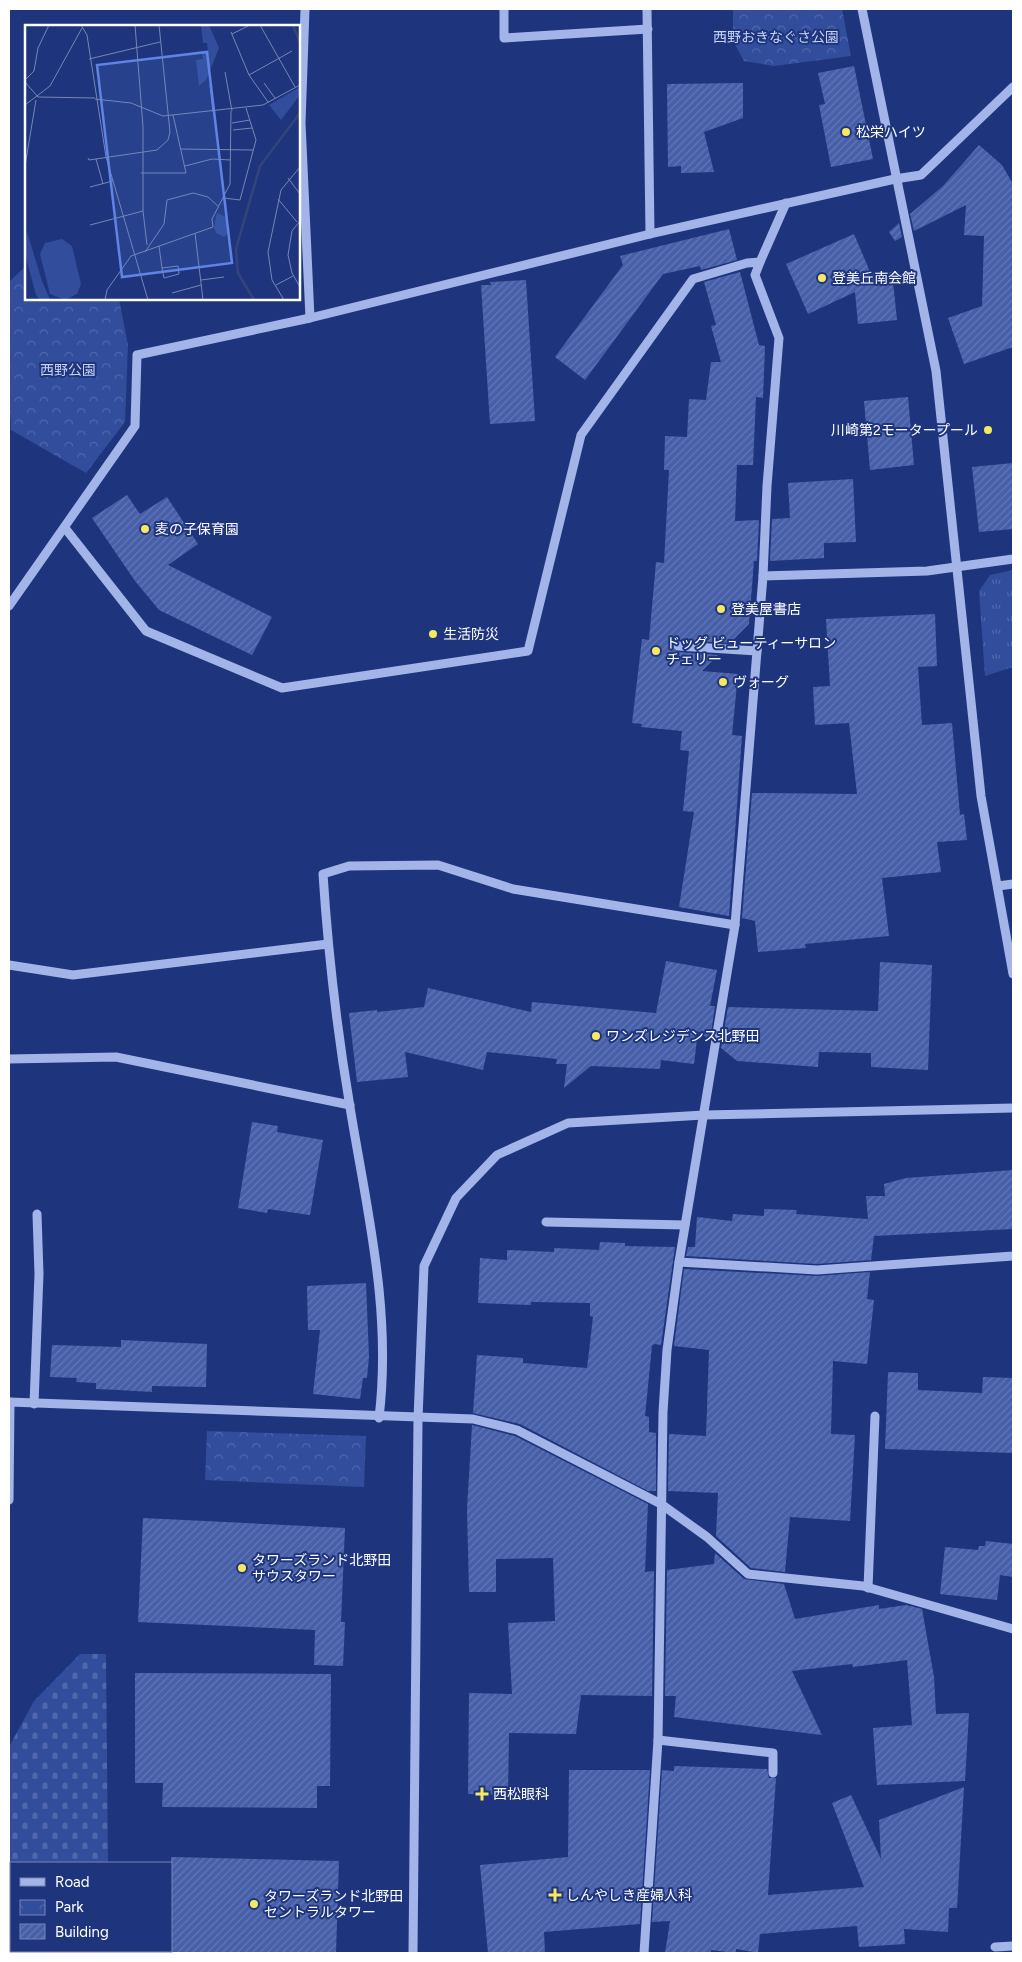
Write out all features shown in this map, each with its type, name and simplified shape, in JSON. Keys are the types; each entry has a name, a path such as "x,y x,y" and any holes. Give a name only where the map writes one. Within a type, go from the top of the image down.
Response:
{"street":[{"path":"305,9 301,123 310,318"},
{"path":"504,9 504,38 648,29"},
{"path":"647,9 650,234"},
{"path":"862,9 895,179 936,371 981,796 1013,974"},
{"path":"9,605 135,426 137,355 310,318 650,234 895,179 921,175 1013,87"},
{"path":"644,1953 658,1740 661,1504 667,1350 685,1224 735,925 779,338 755,275 786,203"},
{"path":"65,528 146,631 282,688 528,652 581,435 692,279 748,263 760,262"},
{"path":"762,576 927,571 1013,559"},
{"path":"678,646 757,651"},
{"path":"379,1418 384,1324 381,1286 350,1104 328,944 323,874 349,866 438,866 513,889 735,925"},
{"path":"998,886 1013,884"},
{"path":"9,965 73,975 328,944"},
{"path":"9,1059 116,1057 350,1104"},
{"path":"413,1953 418,1419 424,1266 456,1198 497,1155 568,1123 704,1115 1013,1108"},
{"path":"34,1404 39,1274 37,1214"},
{"path":"546,1222 685,1224"},
{"path":"679,1262 817,1270 1013,1256"},
{"path":"9,1500 9,1402 379,1418 473,1420 516,1430 661,1504 707,1537 748,1574 868,1588 1013,1629"},
{"path":"868,1588 875,1416"},
{"path":"658,1740 773,1753 773,1772"},
{"path":"995,1947 1013,1946"}],"green space":[{"name":"西野おきなぐさ公園","path":"733,9 842,9 851,56 774,66 744,61 733,41"},
{"name":"西野公園","path":"25,267 25,300 119,300 128,345 125,422 86,473 11,430 9,396 9,282"},
{"path":"1013,570 1013,667 985,676 979,591 990,575"},
{"path":"207,1431 366,1436 364,1487 205,1480"},
{"path":"80,1654 106,1654 108,1862 10,1862 10,1952 41,1953 9,1953 9,1747 34,1701"}],"building":[{"name":"松栄ハイツ","path":"854,66 873,159 831,167 819,105 825,104 818,73"},
{"path":"743,83 743,118 704,132 714,172 681,173 681,166 668,167 667,84"},
{"path":"979,145 1002,165 1013,184 1013,347 964,364 948,318 982,306 984,236 964,235 966,205 914,231 910,214 943,186"},
{"path":"899,223 902,237 895,241 889,232"},
{"path":"729,229 737,260 701,270 700,266 663,274 585,380 555,357 623,265 620,256"},
{"name":"登美丘南会館","path":"854,234 871,274 892,272 897,320 858,324 855,292 808,314 786,264"},
{"path":"740,272 759,345 765,346 763,398 756,397 753,465 737,465 735,521 759,520 757,561 754,561 749,624 730,643 678,640 673,642 672,646 678,652 718,655 702,671 738,674 732,735 742,736 729,916 679,907 694,812 683,811 689,751 680,750 682,731 641,727 642,724 632,723 642,639 649,640 656,562 664,563 669,470 664,470 665,436 687,437 689,399 706,400 711,362 721,362 711,326 716,325 704,282"},
{"path":"526,280 535,421 490,424 481,285 491,285 490,282"},
{"path":"908,397 914,465 870,470 864,401"},
{"path":"1013,463 1013,529 979,532 972,467"},
{"path":"853,479 856,542 824,543 824,558 770,561 772,519 790,518 788,483"},
{"path":"127,495 140,514 167,497 198,544 168,565 272,617 252,655 159,610 135,581 92,518"},
{"path":"935,614 937,666 918,667 922,725 952,723 960,815 964,814 967,840 937,842 941,872 882,878 889,936 805,944 806,948 758,952 755,921 742,918 752,793 857,794 849,723 815,725 813,687 830,686 826,619"},
{"path":"666,961 717,970 710,1006 715,1006 710,1040 698,1031 694,1064 661,1060 660,1069 591,1066 564,1088 567,1064 556,1064 557,1059 487,1052 483,1070 405,1052 408,1077 357,1082 349,1013 424,1007 428,988 531,1012 532,1002 656,1013"},
{"path":"880,962 932,965 928,1070 871,1067 871,1053 819,1052 818,1067 737,1061 721,1048 728,1007 878,1011"},
{"path":"252,1122 278,1126 277,1132 323,1140 310,1215 268,1209 267,1213 238,1208"},
{"path":"1013,1170 1013,1229 874,1236 871,1260 817,1264 686,1256 688,1247 695,1247 697,1217 732,1221 733,1214 764,1216 764,1209 797,1210 796,1214 868,1219 866,1196 885,1196 884,1184 906,1178"},
{"path":"600,1242 625,1243 625,1246 675,1247 661,1345 654,1344 652,1346 645,1416 649,1417 649,1432 656,1433 656,1491 648,1491 520,1424 473,1413 477,1355 523,1358 523,1363 587,1368 593,1317 590,1316 590,1303 531,1302 531,1305 478,1303 480,1258 507,1260 507,1250 554,1252 554,1248 599,1250"},
{"path":"684,1269 817,1276 870,1272 867,1299 874,1300 867,1364 833,1361 831,1434 855,1435 850,1521 790,1517 785,1572 751,1568 716,1536 718,1493 668,1491 669,1434 706,1436 709,1350 674,1346"},
{"path":"366,1283 369,1357 367,1378 363,1378 360,1399 313,1394 320,1330 308,1330 307,1286"},
{"path":"121,1340 207,1344 206,1387 152,1386 152,1392 96,1389 96,1383 76,1382 77,1378 50,1377 52,1345 121,1347"},
{"path":"888,1372 918,1373 918,1390 982,1393 983,1377 1013,1378 1013,1453 885,1449"},
{"path":"472,1425 515,1436 648,1504 645,1572 654,1571 652,1696 581,1695 576,1734 509,1733 508,1795 468,1794 469,1693 512,1694 508,1623 555,1621 553,1558 496,1559 496,1592 469,1592 467,1509"},
{"name":"タワーズランド北野田 サウスタワー","path":"143,1518 345,1528 341,1622 345,1622 343,1666 314,1665 315,1630 138,1622"},
{"path":"986,1541 1013,1544 1013,1577 1000,1575 997,1600 940,1594 945,1547 978,1550 979,1546 985,1546"},
{"path":"715,1553 744,1579 784,1584 795,1619 879,1605 879,1609 906,1605 922,1609 934,1677 936,1714 969,1713 965,1781 877,1785 873,1728 912,1725 907,1660 853,1667 852,1664 792,1671 822,1735 674,1717 676,1696 665,1696 667,1570 714,1564"},
{"path":"135,1673 331,1674 330,1786 317,1786 317,1808 162,1807 163,1783 135,1783"},
{"path":"674,1766 767,1769 769,1778 776,1778 768,1895 864,1887 832,1803 851,1795 881,1859 879,1820 964,1787 957,1908 949,1908 948,1932 904,1929 905,1944 859,1947 857,1926 760,1934 758,1953 736,1949 736,1953 711,1950 711,1953 665,1953 670,1921 652,1922 662,1770 674,1771"},
{"path":"569,1770 650,1770 640,1924 544,1932 545,1953 488,1953 480,1865 568,1857"},
{"name":"タワーズランド北野田 セントラルタワー","path":"171,1857 339,1861 336,1953 171,1953"}],"place":[{"name":"松栄ハイツ","path":"846,132"},
{"name":"登美丘南会館","path":"822,278"},
{"name":"川崎第2モータープール","path":"988,430"},
{"name":"麦の子保育園","path":"145,529"},
{"name":"登美屋書店","path":"721,609"},
{"name":"生活防災","path":"433,634"},
{"name":"ドッグ ビューティーサロン チェリー","path":"656,651"},
{"name":"ヴォーグ","path":"723,682"},
{"name":"ワンズレジデンス北野田","path":"596,1036"},
{"name":"タワーズランド北野田 サウスタワー","path":"242,1568"},
{"name":"西松眼科","path":"482,1794"},
{"name":"しんやしき産婦人科","path":"555,1895"},
{"name":"タワーズランド北野田 セントラルタワー","path":"254,1904"}]}
